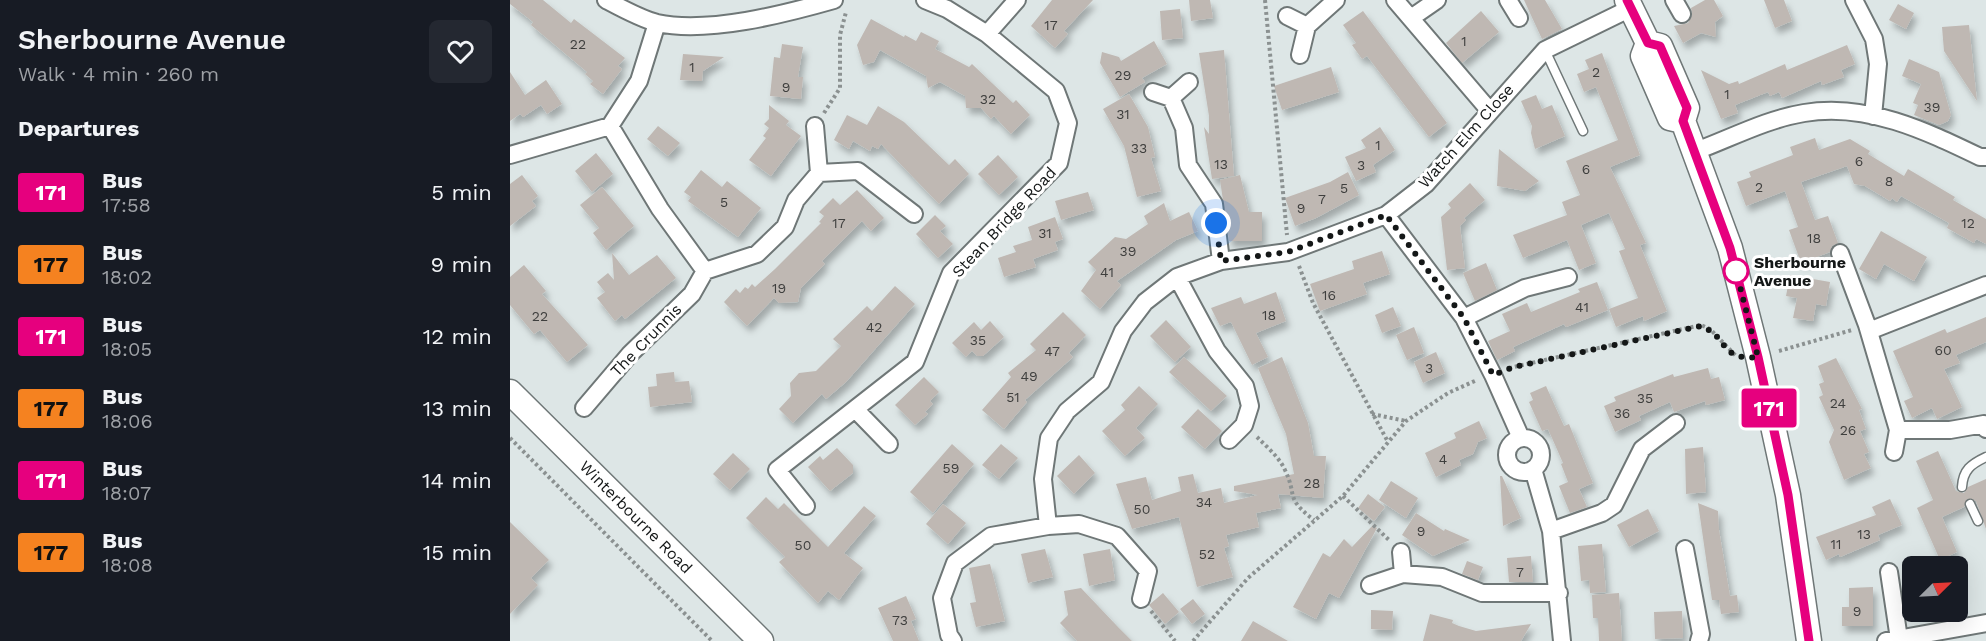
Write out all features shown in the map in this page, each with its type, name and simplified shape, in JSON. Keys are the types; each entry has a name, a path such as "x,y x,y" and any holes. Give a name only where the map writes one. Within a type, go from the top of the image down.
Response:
{"street":[{"path":"606,0 657,23 712,25 841,4"},
{"name":"Stean Bridge Road","path":"806,506 777,470 915,362 951,273 1059,163 1068,123 1056,91 987,34 948,9 925,0"},
{"path":"987,34 1017,0"},
{"path":"1300,55 1307,26 1336,0"},
{"path":"1395,0 1489,110"},
{"path":"1411,18 1437,0"},
{"path":"1508,0 1519,18"},
{"path":"1854,0 1874,39 1878,64 1873,116"},
{"path":"1629,4 1648,43 1660,46 1687,108 1683,121 1730,248 1758,357 1788,495 1807,640"},
{"name":"Watch Elm Close","path":"1048,526 1043,479 1049,438 1067,411 1101,382 1123,331 1145,302 1177,277 1221,261 1291,251 1386,215 1426,184 1489,110 1545,50 1629,4"},
{"path":"1287,16 1307,26"},
{"path":"510,154 610,126 639,81 657,23"},
{"path":"1172,98 1189,82"},
{"path":"1153,92 1172,98"},
{"path":"1172,98 1184,128 1188,165 1214,204 1221,261"},
{"path":"1695,151 1778,119 1828,110 1873,116 1930,133 1980,157 1986,157"},
{"path":"610,126 660,210 705,271 757,254 785,227 796,200 819,174 858,171 914,214"},
{"path":"815,126 819,174"},
{"path":"1386,215 1464,318 1521,438"},
{"path":"1840,253 1868,328 1898,430 1894,452"},
{"name":"The Crunnis","path":"584,408 630,354 692,294 705,271"},
{"path":"1177,277 1217,351 1245,386 1250,406 1244,425 1229,440"},
{"path":"1464,318 1525,288 1568,277"},
{"path":"1868,328 1986,285"},
{"name":"Winterbourne Road","path":"510,393 761,641"},
{"path":"855,409 889,444"},
{"path":"1551,531 1602,513 1614,505 1622,494 1642,449 1676,423"},
{"path":"1898,430 1950,430 1984,424 1986,429"},
{"path":"1533,469 1516,470 1509,461 1511,445 1521,438 1531,439 1539,446 1541,456 1533,469 1551,531 1562,641"},
{"path":"953,641 949,634 942,598 955,563 992,536 1048,526 1079,524 1117,536 1148,571 1141,598"},
{"path":"1685,549 1701,633 1699,641"},
{"path":"1401,552 1403,574"},
{"path":"1889,572 1892,640 1986,625"},
{"path":"1370,585 1403,574 1442,577 1482,593 1559,593"}],"lane":[{"path":"1545,50 1582,131"},
{"path":"1962,487 1964,475 1969,466 1986,457"},
{"path":"1970,504 1978,521"}],"path":[{"path":"1265,0 1291,251 1313,303 1370,414 1388,442"},
{"path":"815,126 840,88 841,4"},
{"path":"1193,641 1248,578 1343,496 1406,421 1448,393 1514,367 1701,326 1710,329 1734,356 1742,358 1758,357 1868,328"},
{"path":"1370,414 1406,421"},
{"path":"1244,425 1281,462 1286,472 1291,497 1299,509 1314,520"},
{"path":"510,438 712,641"},
{"path":"1343,496 1401,552"},
{"path":"1141,598 1174,641"}],"building":[{"path":"510,0 543,0 571,23 574,19 625,58 618,66 622,69 603,94 590,84 593,81 585,74 587,72 531,25 533,22 510,4"},
{"path":"1052,0 1093,0 1064,31 1068,34 1055,48 1031,26"},
{"path":"1189,0 1210,0 1213,18 1191,21"},
{"path":"1524,0 1545,0 1562,29 1542,39"},
{"path":"1705,0 1714,0 1723,16 1715,22 1716,37 1701,33 1683,43 1674,26 1688,23 1692,15 1691,8"},
{"path":"1764,0 1784,0 1792,21 1775,28"},
{"path":"1898,4 1914,13 1906,29 1889,20"},
{"path":"1180,9 1183,38 1162,40 1160,11"},
{"path":"1363,11 1447,123 1429,137 1367,56 1362,59 1352,45 1356,43 1343,25"},
{"path":"1481,11 1499,32 1462,63 1446,43"},
{"path":"871,19 916,41 921,32 939,41 935,49 969,67 972,64 1013,103 1016,100 1030,115 1011,134 994,116 991,119 981,108 966,108 965,96 940,82 928,88 926,76 880,50 874,62 863,65 857,45"},
{"path":"1969,25 1977,101 1944,51 1942,27"},
{"path":"1154,41 1167,64 1142,78 1145,82 1120,97 1100,63 1102,52 1119,57 1121,61"},
{"path":"782,44 803,47 798,77 803,77 801,99 770,96 774,57 780,58"},
{"path":"1847,45 1855,64 1841,70 1844,77 1822,85 1821,81 1782,98 1779,92 1770,96 1768,92 1735,105 1738,113 1721,119 1701,70 1729,84 1738,81 1739,84 1785,64 1787,70"},
{"path":"1224,50 1234,176 1212,179 1204,127 1209,134 1209,116 1199,53"},
{"path":"1602,53 1640,155 1610,167 1646,243 1640,245 1667,311 1644,321 1643,316 1616,327 1609,309 1638,298 1619,251 1625,249 1609,213 1581,225 1596,263 1579,270 1567,240 1523,258 1513,235 1567,215 1562,202 1580,195 1566,161 1618,140 1596,87 1584,92 1577,74 1589,69 1585,60"},
{"path":"683,54 724,57 703,71 702,81 680,80"},
{"path":"1909,59 1939,72 1951,115 1948,121 1939,125 1914,115 1918,105 1913,103 1921,84 1902,76"},
{"path":"1331,67 1339,92 1282,110 1274,86"},
{"path":"510,72 525,95 546,80 562,104 547,114 541,105 523,117 520,114 510,121"},
{"path":"1129,94 1148,127 1155,157 1151,158 1161,191 1137,197 1124,146 1103,109"},
{"path":"1536,95 1542,109 1552,105 1565,136 1535,149 1531,133 1532,126 1521,101"},
{"path":"769,105 789,121 786,125 801,136 771,176 749,160 766,138 763,136 769,128 764,124 769,119"},
{"path":"878,106 904,122 949,165 955,159 969,174 939,204 881,144 878,149 872,146 870,151 853,141 849,149 834,140 847,115 867,125"},
{"path":"658,126 680,143 668,156 647,139"},
{"path":"1380,127 1395,150 1373,165 1376,172 1356,181 1345,157 1366,148 1361,140"},
{"path":"1815,138 1819,150 1850,139 1870,151 1868,154 1904,176 1908,169 1955,197 1953,200 1986,219 1986,244 1976,239 1974,243 1947,228 1949,223 1901,196 1897,202 1892,198 1890,201 1865,186 1854,184 1847,166 1801,182 1815,220 1828,216 1838,243 1832,246 1830,252 1801,263 1789,230 1798,227 1785,191 1746,206 1737,182 1751,177 1749,172 1793,155 1790,147"},
{"path":"1499,149 1539,181 1525,191 1497,186"},
{"path":"596,153 613,174 592,192 575,171"},
{"path":"998,155 1018,177 999,195 978,174"},
{"path":"701,170 722,187 727,181 761,208 738,237 688,201 691,197 684,192"},
{"path":"1348,172 1359,195 1316,218 1295,226 1285,198 1330,182"},
{"path":"522,175 538,196 532,201 536,206 510,226 510,184"},
{"path":"1240,175 1249,212 1262,212 1262,241 1229,241 1220,180"},
{"path":"1470,183 1485,200 1464,218 1466,220 1460,226 1465,268 1447,270 1441,217 1451,208 1448,204"},
{"path":"602,187 634,226 606,250 593,233 599,228 580,205"},
{"path":"857,190 884,218 871,231 862,221 822,261 825,264 801,288 798,302 779,303 774,298 747,326 724,302 736,289 740,293 752,284 755,287 775,269 821,223 819,222 824,216 819,212 833,198 840,205"},
{"path":"1088,192 1094,210 1061,220 1055,201"},
{"path":"1164,203 1170,221 1189,212 1198,231 1176,240 1117,281 1121,285 1100,309 1081,291 1096,270 1088,262 1115,237 1126,239 1148,224 1144,216"},
{"path":"935,215 946,226 940,231 953,244 938,258 916,234"},
{"path":"1055,217 1063,239 1055,242 1058,250 1033,259 1036,267 1004,277 998,258 1016,252 1013,246 1032,240 1028,227"},
{"path":"1881,231 1927,257 1914,281 1884,264 1876,279 1859,269"},
{"path":"1382,251 1390,274 1363,283 1367,294 1320,311 1310,284 1354,269 1352,261"},
{"path":"612,253 629,275 657,255 676,278 625,319 622,315 615,321 597,298 605,292 597,282 608,273 614,280"},
{"path":"1486,263 1497,290 1475,301 1463,273"},
{"path":"524,265 546,291 542,294 588,345 567,362 540,330 534,334 510,305 510,277"},
{"path":"1790,275 1830,282 1826,306 1816,304 1813,321 1793,318 1797,298 1786,296"},
{"path":"1597,282 1608,310 1566,327 1564,324 1513,347 1515,351 1497,360 1488,341 1510,331 1502,314 1527,303 1531,312 1580,292 1578,289"},
{"path":"895,286 915,304 846,382 826,399 822,394 793,423 779,409 791,396 790,383 799,373 816,371 841,346 833,339 867,306 872,311"},
{"path":"1276,292 1286,321 1256,333 1268,357 1252,365 1231,322 1220,326 1211,308 1241,297 1244,304"},
{"path":"1393,307 1401,326 1382,333 1375,315"},
{"path":"1063,312 1086,335 1069,353 1073,357 1025,400 1027,402 1004,429 982,410 1011,377 1008,373 1036,350 1030,344"},
{"path":"1986,317 1986,342 1956,355 1960,363 1944,369 1962,407 1937,419 1932,408 1912,418 1904,401 1913,397 1893,351 1945,329 1947,333"},
{"path":"1166,320 1191,347 1175,362 1150,336"},
{"path":"990,321 1004,337 983,356 977,356 972,351 966,357 952,343 974,322 981,330"},
{"path":"1414,327 1424,353 1407,360 1396,335"},
{"path":"1436,352 1445,373 1423,383 1414,362"},
{"path":"1184,357 1227,396 1211,411 1169,372"},
{"path":"1282,357 1308,423 1314,456 1326,456 1323,498 1278,494 1281,508 1256,513 1259,527 1226,535 1229,546 1224,548 1233,577 1197,587 1179,517 1132,529 1116,484 1146,477 1152,500 1181,491 1178,477 1193,474 1198,493 1221,488 1224,503 1258,495 1234,491 1234,486 1294,474 1286,434 1258,368"},
{"path":"1836,358 1862,409 1859,410 1866,429 1860,431 1869,452 1864,454 1871,468 1844,480 1829,442 1834,430 1819,397 1823,395 1819,384 1824,382 1818,366"},
{"path":"1708,368 1711,379 1719,377 1725,400 1706,405 1705,401 1674,412 1670,402 1639,416 1641,420 1615,432 1604,406 1616,401 1614,397 1673,374 1674,377"},
{"path":"674,372 675,382 689,381 692,402 650,407 648,387 657,386 656,374"},
{"path":"924,377 939,392 930,401 933,404 925,412 928,414 915,425 895,405"},
{"path":"1139,386 1158,404 1136,428 1145,438 1125,456 1102,431 1125,410 1121,405"},
{"path":"1546,386 1564,426 1569,424 1593,483 1579,489 1587,507 1570,513 1559,486 1568,482 1561,464 1563,463 1548,429 1542,431 1529,402 1533,400 1530,393"},
{"path":"1198,409 1222,431 1205,449 1181,427"},
{"path":"1479,421 1487,438 1478,442 1473,454 1459,460 1461,465 1436,477 1425,453 1456,438 1454,433"},
{"path":"952,444 974,464 933,513 910,492"},
{"path":"1001,444 1018,458 999,479 982,465"},
{"path":"1703,447 1706,492 1686,494 1685,449"},
{"path":"837,448 853,465 853,473 830,491 808,467 820,456 823,460"},
{"path":"1938,451 1956,491 1964,493 1968,487 1986,479 1986,529 1976,501 1967,499 1964,507 1942,517 1957,552 1948,556 1938,556 1917,508 1933,500 1916,461"},
{"path":"733,453 750,469 730,490 713,474"},
{"path":"1079,455 1095,473 1074,494 1057,476"},
{"path":"1500,476 1521,518 1503,526"},
{"path":"1391,481 1418,498 1406,518 1379,500"},
{"path":"1368,494 1385,507 1374,521 1358,508"},
{"path":"766,497 778,509 784,503 828,547 864,506 876,516 844,553 863,568 839,600 828,591 818,603 779,562 785,557 746,518"},
{"path":"1890,499 1902,525 1878,535 1880,540 1840,557 1839,554 1826,560 1816,537 1876,515 1872,507"},
{"path":"1698,503 1718,511 1730,596 1737,595 1739,612 1721,614 1719,600 1712,600"},
{"path":"943,504 966,523 948,544 926,524"},
{"path":"1648,509 1659,531 1629,547 1617,525"},
{"path":"1416,513 1444,531 1445,529 1470,540 1433,556 1402,535"},
{"path":"510,522 549,560 531,578 538,585 510,614"},
{"path":"1373,525 1377,528 1339,598 1329,593 1316,619 1293,607 1323,553 1330,557 1344,539 1352,547"},
{"path":"1602,544 1606,592 1590,593 1589,580 1581,581 1578,546"},
{"path":"1045,549 1053,577 1028,583 1021,554"},
{"path":"1110,549 1115,580 1089,586 1083,554"},
{"path":"1531,556 1533,582 1509,582 1507,558"},
{"path":"1467,561 1483,567 1478,580 1462,574"},
{"path":"990,564 1005,621 976,627 970,603 976,602 969,568"},
{"path":"1873,587 1873,626 1842,626 1842,607 1849,607 1849,588"},
{"path":"1081,588 1132,641 1077,641 1060,623 1068,615 1064,591"},
{"path":"1163,593 1179,612 1165,624 1149,605"},
{"path":"1619,593 1622,641 1599,641 1598,618 1593,618 1592,595"},
{"path":"906,596 916,619 911,621 919,641 893,641 878,608"},
{"path":"1193,599 1205,614 1192,624 1180,609"},
{"path":"1371,610 1393,611 1392,630 1371,629"},
{"path":"1682,611 1683,638 1655,639 1654,612"},
{"path":"1430,614 1453,620 1452,623 1476,631 1531,624 1521,641 1423,641"},
{"path":"1253,621 1288,641 1241,641"}],"bus line":[{"name":"171","path":"1627,0 1648,43 1660,46 1687,108 1683,121 1730,248 1758,357 1788,495 1809,641"}],"place":[{"name":"Sherbourne Avenue","path":"1736,271"}],"route":[{"path":"1216,223 1221,261 1288,252 1386,215 1464,318 1493,375 1514,367 1701,326 1710,329 1734,356 1758,357 1736,271"}]}
